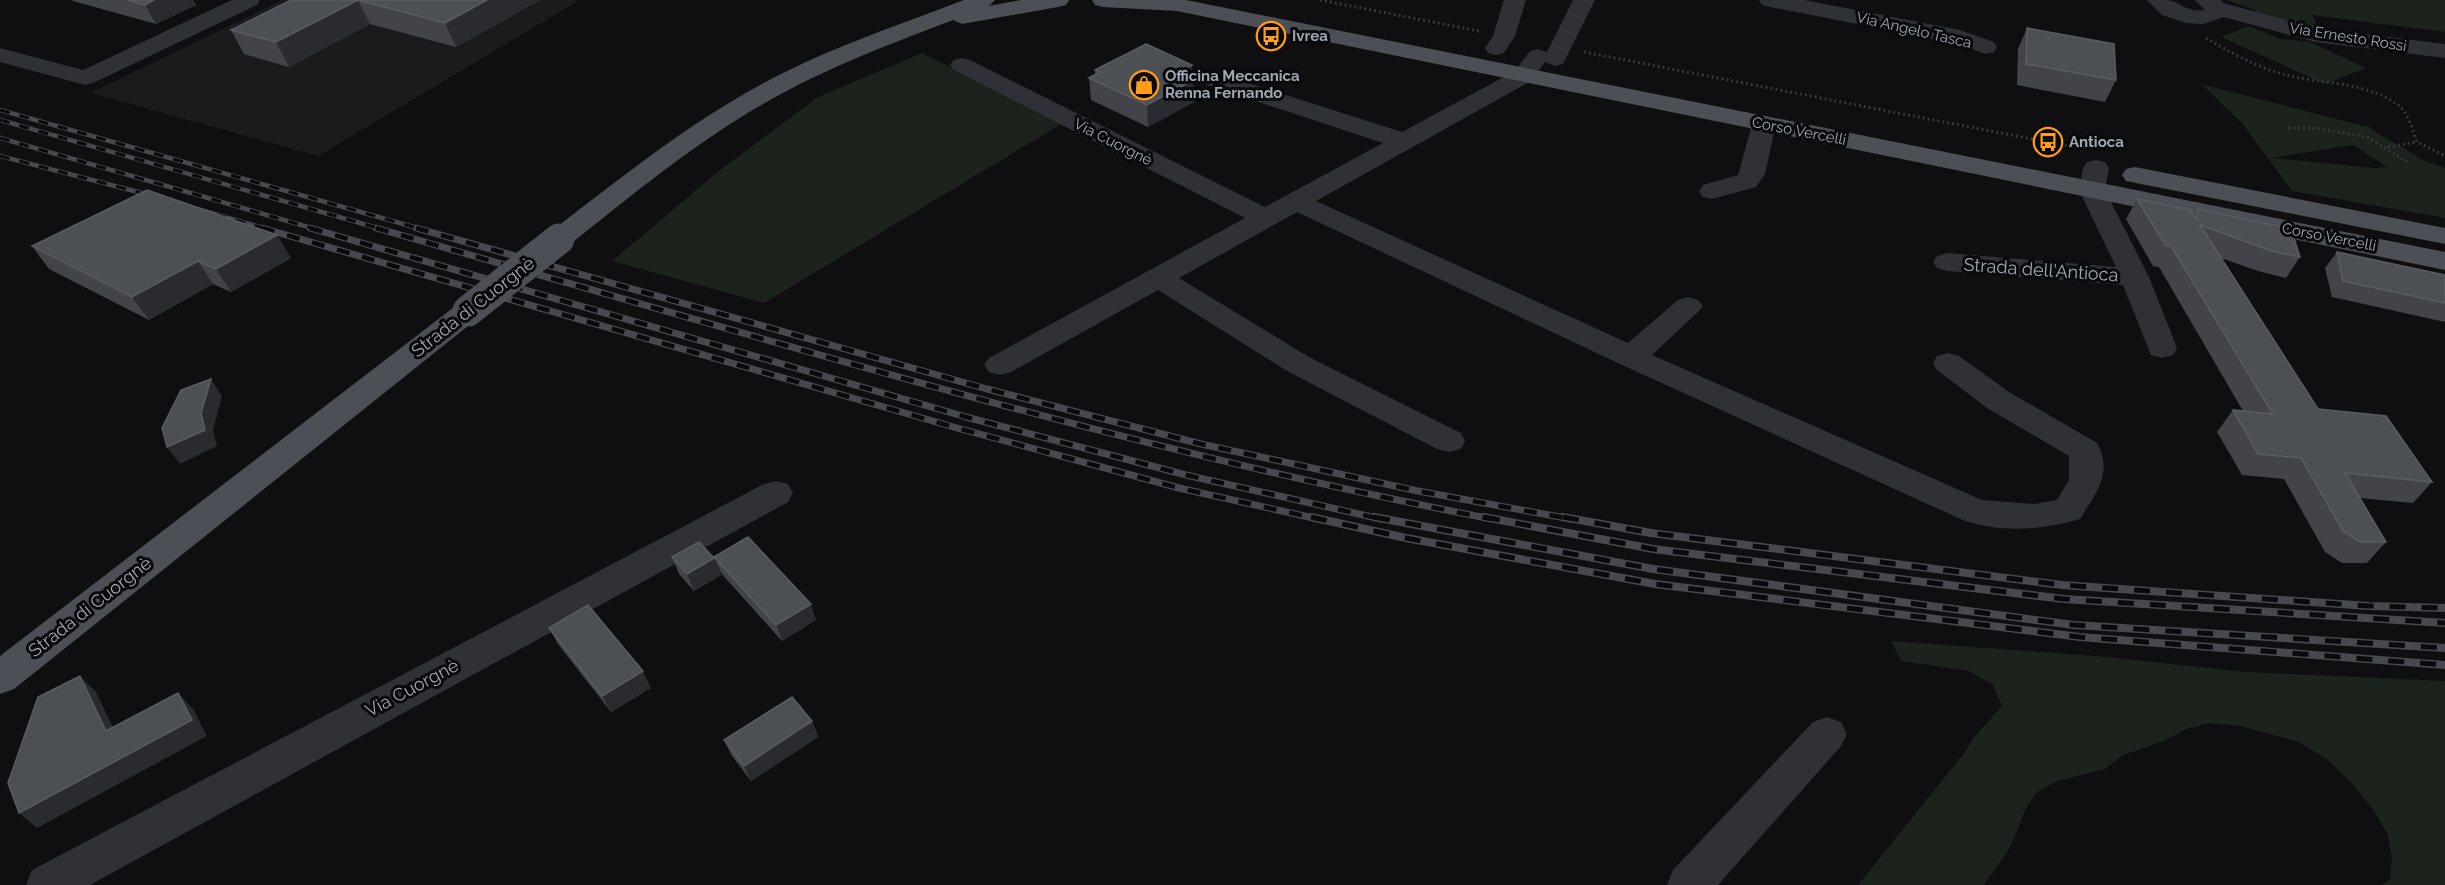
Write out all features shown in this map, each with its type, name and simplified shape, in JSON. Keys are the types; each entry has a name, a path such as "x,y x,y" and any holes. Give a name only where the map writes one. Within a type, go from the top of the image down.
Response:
{"main road":[{"name":"Strada di Cuorgnè","path":"0,678 559,239 670,154 729,113 813,69 922,24 959,5 984,0"},
{"path":"922,24 1058,0"},
{"path":"1103,0 1183,6"},
{"name":"Corso Vercelli","path":"1154,0 1544,60 2091,169 2445,236"},
{"name":"Corso Vercelli","path":"1252,0 1500,42 1544,60 1764,124 2091,169 2445,261"}],"street":[{"path":"0,55 85,78 249,0"},
{"path":"1500,42 1515,0"},
{"path":"1000,365 1404,141 1544,60 1584,0"},
{"name":"Via Angelo Tasca","path":"1770,0 1960,37 1986,47"},
{"path":"2158,0 2165,8 2182,14 2209,16 2217,12 2212,4"},
{"name":"Via Ernesto Rossi","path":"2212,4 2314,35 2445,51"},
{"name":"Via Cuorgnè","path":"962,65 1265,218"},
{"path":"1215,80 1404,141"},
{"path":"1712,191 1747,181 1752,174 1764,124"},
{"name":"Strada dell'Antioca","path":"2091,169 2162,348"},
{"path":"1294,201 1631,357 1977,512 2035,517 2068,510 2086,481 2085,451 1998,400 1948,363"},
{"name":"Strada dell'Antioca","path":"1947,262 2135,277"},
{"path":"1157,278 1298,364 1449,441"},
{"path":"1631,357 1688,306"},
{"name":"Via Cuorgnè","path":"48,885 776,493"},
{"path":"1689,885 1827,734"}],"path":[{"path":"1320,0 1500,42"},
{"path":"2182,14 2191,26 2223,49 2267,69 2358,90 2396,104 2404,111 2417,142"},
{"path":"1544,60 2091,169"},
{"path":"2288,128 2315,128 2367,137 2409,163"},
{"path":"2387,148 2417,142 2445,156"}],"shaded area":[{"path":"282,0 580,0 318,156 91,93"},
{"path":"2226,0 2445,0 2445,32 2312,15 2319,29 2256,14 2255,10"},
{"path":"2249,26 2280,39 2310,42 2366,68 2325,84 2221,37"},
{"path":"922,53 1063,123 764,303 612,261 719,171 818,97"},
{"path":"2201,84 2368,127 2423,160 2445,168 2445,218 2292,191 2242,123","holes":["2353,145 2387,167 2374,168 2272,158"]},
{"path":"1891,641 2096,656 2247,672 2445,681 2445,885 2381,885 2390,880 2392,857 2387,833 2372,808 2352,783 2328,760 2299,742 2240,726 2210,723 2186,729 2166,740 2121,756 2105,769 2058,781 2038,791 2026,808 2010,848 1984,885 1858,885 1965,752 1975,736 2002,706 1993,685 1969,671 1901,661"}],"building":[{"path":"128,0 154,0 145,5"},
{"path":"291,0 358,0 276,42 231,30"},
{"path":"358,0 487,0 445,23"},
{"path":"2027,28 2114,44 2116,80 2026,64"},
{"path":"1146,44 1192,65 1178,73 1193,80 1147,105 1089,78 1100,72 1095,70"},
{"path":"147,190 277,235 216,269 198,261 132,297 32,246"},
{"path":"2137,199 2190,210 2196,219 2198,209 2291,229 2300,257 2272,251 2200,225 2318,409 2386,416 2432,482 2345,473 2386,542 2360,542 2343,531 2301,458 2258,454 2233,410 2273,414 2171,246 2166,246"},
{"path":"2337,252 2445,275 2445,303 2343,281"},
{"path":"211,379 201,413 205,430 167,447 162,428 181,390"},
{"path":"748,537 811,604 776,625 714,557"},
{"path":"699,542 714,558 687,574 672,557"},
{"path":"588,605 643,671 602,696 549,628"},
{"path":"80,676 106,731 178,693 192,720 19,813 8,783 38,697"},
{"path":"792,697 812,721 744,766 724,740"}],"railway":[{"path":"0,110 421,229"},
{"path":"0,120 381,229"},
{"path":"0,138 315,229"},
{"path":"0,156 157,197"},
{"path":"197,209 267,229"},
{"path":"262,228 957,428 1179,488 1318,519"},
{"path":"310,228 966,417 1186,475 1381,519"},
{"path":"376,228 792,347 1070,423 1210,458 1492,519"},
{"path":"416,228 987,389 1201,444 1418,491 1571,519"},
{"path":"1311,517 1406,538 1655,584 2080,637 2445,665"},
{"path":"1374,517 1653,569 2074,625 2445,648"},
{"path":"1484,517 1653,549 2064,599 2445,623"},
{"path":"1563,517 1651,533 2062,585 2369,606 2445,608"}],"place":[{"name":"Ivrea","path":"1271,36"},
{"name":"Officina Meccanica Renna Fernando","path":"1144,85"},
{"name":"Antioca","path":"2048,142"}]}
